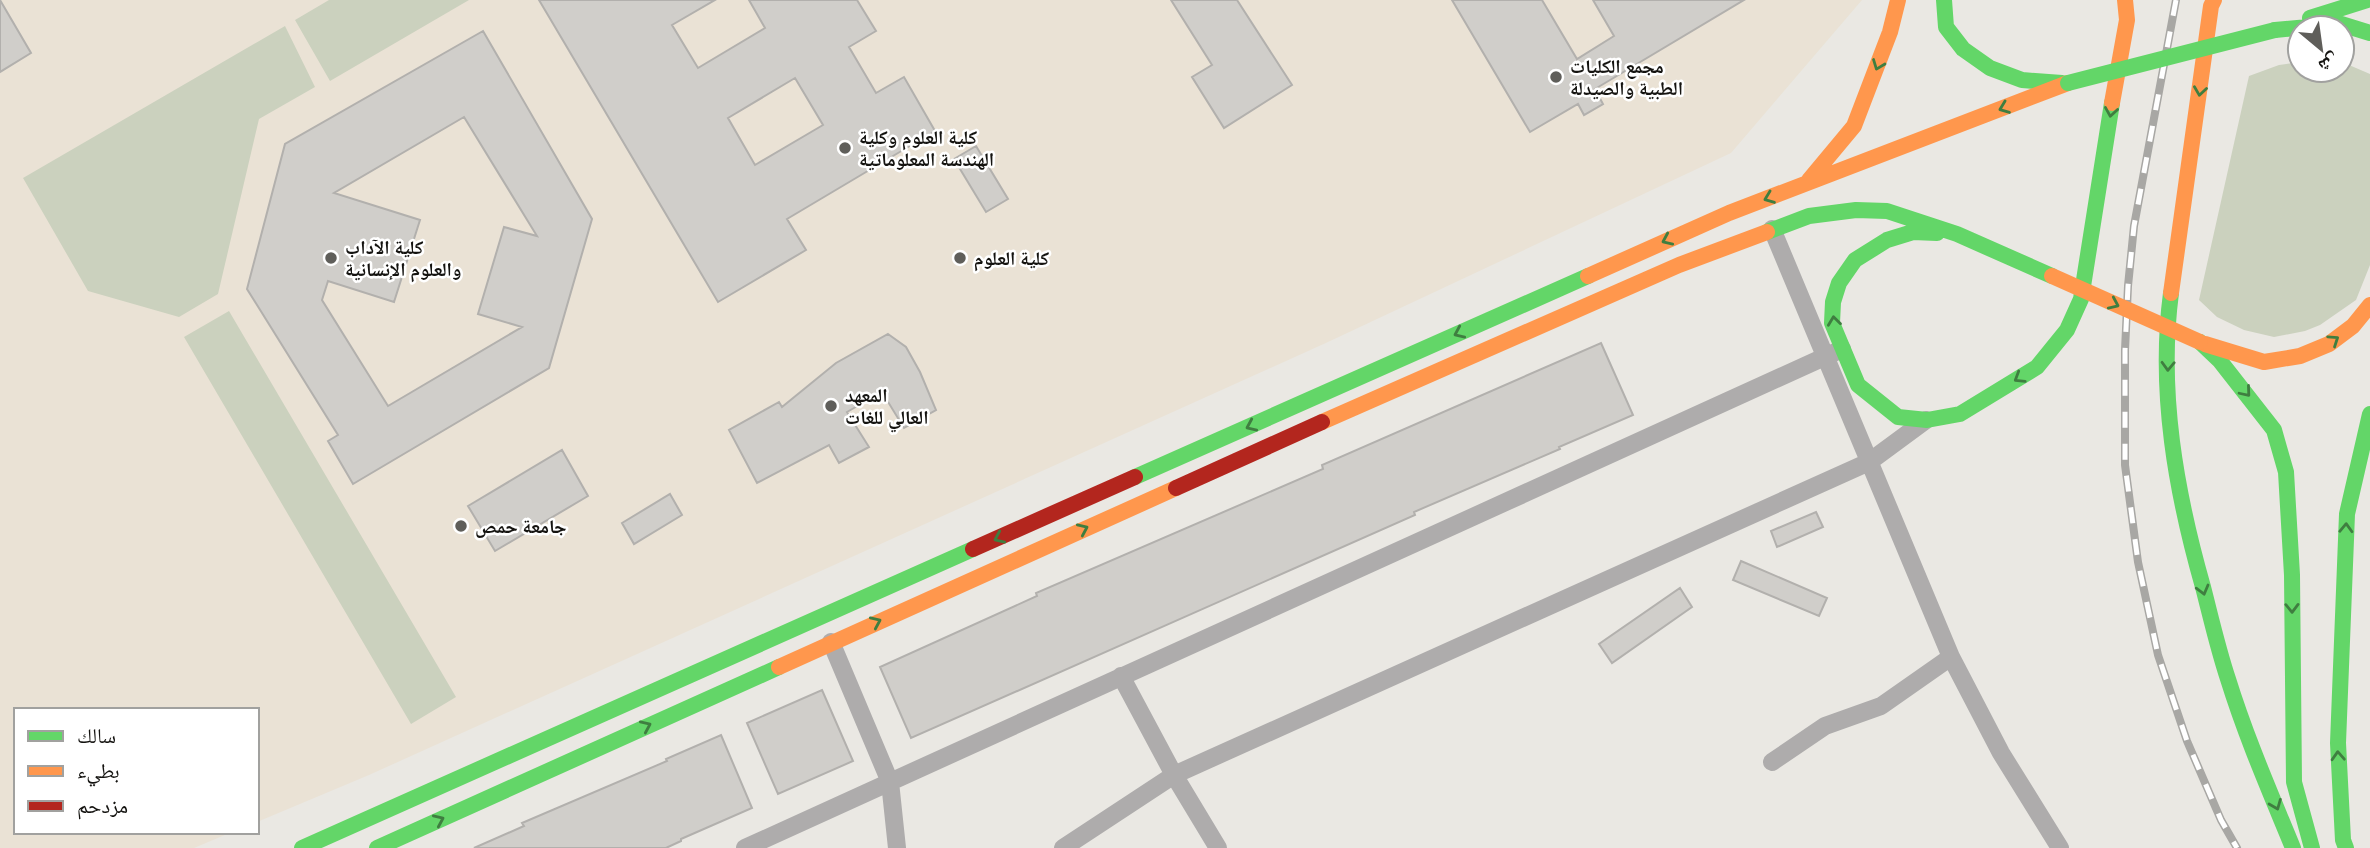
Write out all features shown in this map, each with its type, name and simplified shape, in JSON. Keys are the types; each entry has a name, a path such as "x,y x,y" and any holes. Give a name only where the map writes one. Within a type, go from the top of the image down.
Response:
{"main road":[{"path":"1806,183 1854,126 1890,32 1898,0"},
{"path":"1944,0 1946,27 1963,49 1990,68 2022,80 2068,83"},
{"path":"1957,234 1913,232 1887,240 1855,260 1839,283 1833,302 1834,354 1858,384 1898,417 1927,420 1960,414 2038,367 2067,330 2081,299 2127,20 2124,0"},
{"path":"2214,0 2211,6 2170,303 2167,387 2173,455 2188,534 2228,680 2293,848"},
{"path":"302,848 1729,212 2068,83 2275,30 2367,0"},
{"path":"2275,30 2341,24 2370,33"},
{"path":"377,848 831,642 1679,265 1809,216 1856,209 1887,211 1957,234 2200,342 2264,362 2300,356 2329,344 2353,326 2370,305"},
{"path":"2200,342 2220,361 2274,430 2286,472 2292,575 2294,782 2312,848"},
{"path":"2346,848 2343,840 2337,743 2347,514 2370,414"}],"street":[{"path":"1772,229 1834,354 1869,462 1951,657 2001,753 2060,848"},
{"path":"745,848 1834,354"},
{"path":"1063,848 1174,775 1869,462 1927,420"},
{"path":"831,642 890,782 897,848"},
{"path":"1772,762 1825,726 1881,706 1951,657"},
{"path":"1121,676 1174,775 1218,848"}],"shaded area":[{"name":"جامعة حمص","path":"0,0 1862,0 1731,153 1328,342 369,775 259,821 259,708 14,708 14,834 227,834 194,848 0,848"}],"green space":[{"path":"329,0 469,0 330,81 295,20"},
{"path":"285,26 315,87 259,119 218,294 179,317 88,291 23,178"},
{"path":"2286,64 2286,84 2356,84 2356,68 2370,74 2370,265 2356,300 2320,325 2274,337 2244,330 2217,317 2199,300 2249,76"},
{"path":"229,311 456,697 411,724 184,337"}],"building":[{"path":"0,0 31,53 0,72"},
{"name":"كلية العلوم وكلية الهندسة المعلوماتية","path":"539,0 715,0 672,25 698,68 765,28 749,0 857,0 876,31 849,47 876,93 904,77 935,131 787,219 806,250 718,302","holes":["795,78 823,125 755,165 728,118"]},
{"path":"1171,0 1237,0 1292,85 1224,128 1192,77 1212,65"},
{"name":"مجمع الكليات الطبية والصيدلة","path":"1452,0 1542,0 1577,59 1614,36 1593,0 1744,0 1595,89 1603,104 1584,115 1578,104 1530,132"},
{"name":"كلية الآداب والعلوم الإنسانية","path":"483,31 592,219 549,368 353,484 328,441 338,435 247,289 285,144","holes":["464,117 537,236 504,227 478,314 522,327 388,406 322,300 328,281 394,302 420,220 334,193"]},
{"path":"976,146 1008,199 986,212 954,159"},
{"name":"المعهد العالي للغات","path":"888,334 906,347 936,410 904,428 882,392 847,412 869,447 839,463 829,445 757,483 729,430 779,402 782,407 836,363"},
{"path":"1601,343 1633,415 1414,512 1415,515 911,738 880,667 1037,596 1036,593 1323,469 1322,465"},
{"path":"562,450 588,496 495,551 468,506"},
{"path":"670,494 682,515 634,544 622,523"},
{"path":"1816,512 1823,527 1777,547 1771,531"},
{"path":"1741,561 1827,598 1819,616 1733,580"},
{"path":"1680,588 1692,607 1612,663 1599,644"},
{"path":"822,690 853,761 778,794 747,723"},
{"path":"721,735 752,808 666,848 474,848 524,826 522,823"}],"railway":[{"path":"2176,0 2134,226 2125,350 2125,465 2138,562 2158,655 2187,741 2221,820 2237,848"}],"traffic: fast":[{"path":"1944,0 1946,27 1963,49 1990,68 2022,80 2062,83"},
{"path":"2323,14 2367,0"},
{"path":"2275,30 2341,24 2370,33"},
{"path":"2068,83 2275,30"},
{"path":"1937,233 1913,232 1887,240 1855,260 1839,283 1833,302 1832,323 1858,385 1898,417 1927,420 1960,414 2037,367 2067,330 2081,299 2112,103"},
{"path":"1767,232 1809,216 1856,210 1887,211 1957,234 2052,276"},
{"path":"1135,477 1588,276"},
{"path":"2171,293 2168,404 2185,515 2235,701 2293,848"},
{"path":"2200,342 2220,361 2274,430 2286,472 2292,575 2294,782 2312,848"},
{"path":"2346,848 2343,840 2338,743 2347,514 2370,414"},
{"path":"302,848 973,549"},
{"path":"377,848 779,667"}],"traffic: slow":[{"path":"1809,180 1854,126 1890,32 1898,0"},
{"path":"2112,103 2127,20 2125,0"},
{"path":"2171,293 2214,0"},
{"path":"1588,276 1729,213 2068,83"},
{"path":"1322,422 1679,265 1767,232"},
{"path":"2052,276 2200,342"},
{"path":"2205,344 2264,362 2300,356 2329,344 2353,326 2370,305"},
{"path":"779,667 1176,488"}],"traffic: jam":[{"path":"1176,488 1322,422"},
{"path":"973,549 1135,477"}],"place":[{"name":"مجمع الكليات الطبية والصيدلة","path":"1556,77"},
{"name":"كلية العلوم وكلية الهندسة المعلوماتية","path":"845,148"},
{"name":"كلية الآداب والعلوم الإنسانية","path":"331,258"},
{"name":"كلية العلوم","path":"960,258"},
{"name":"المعهد العالي للغات","path":"831,406"},
{"name":"جامعة حمص","path":"461,526"}]}
